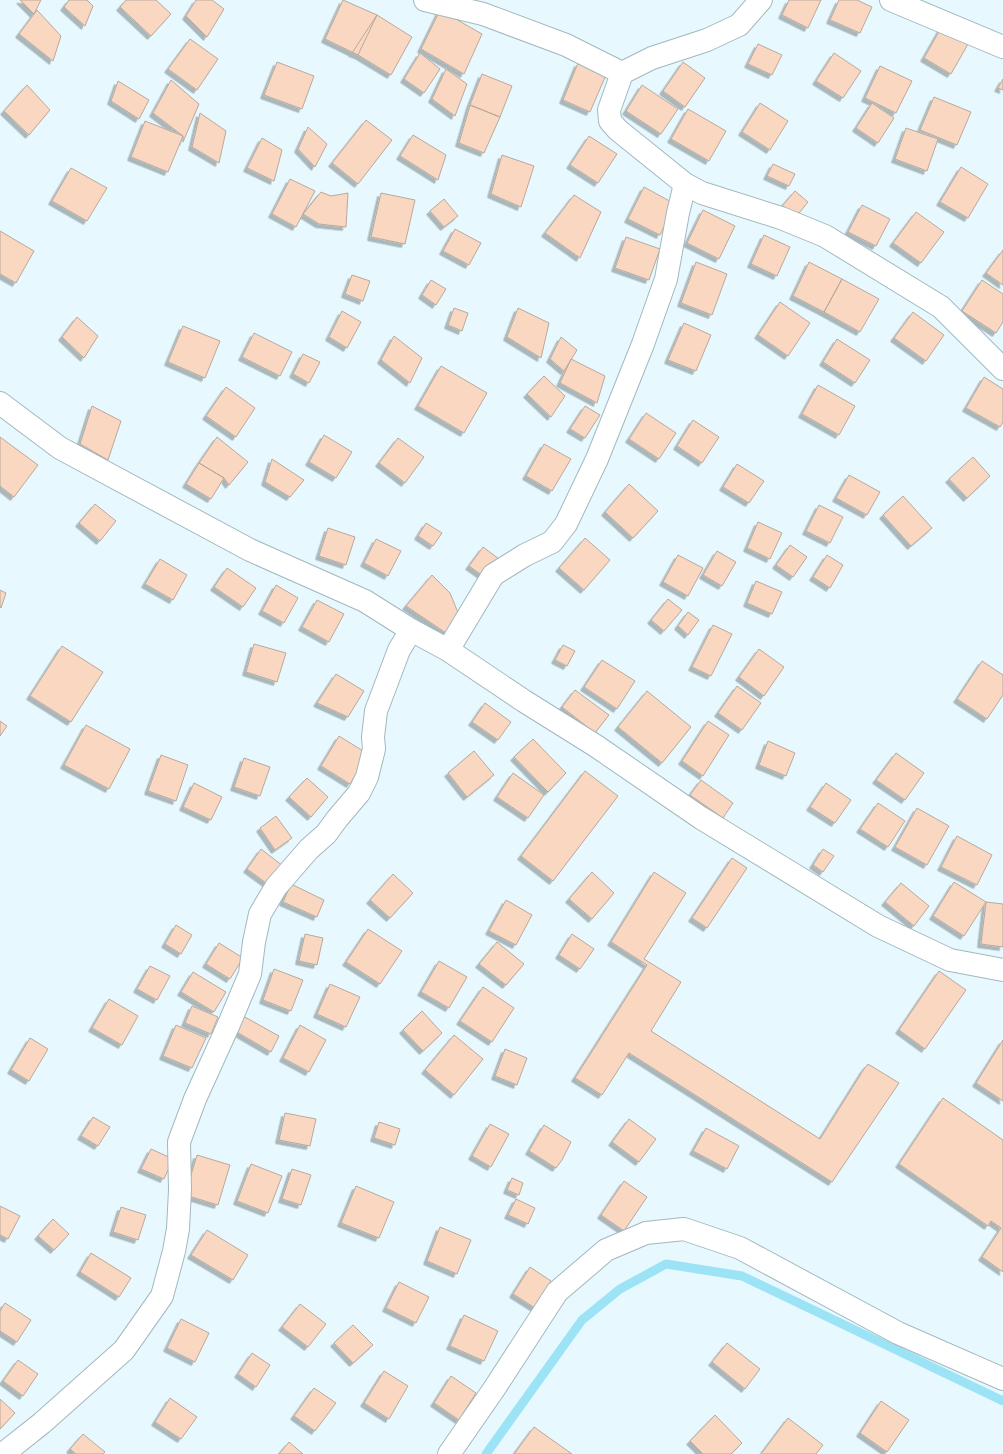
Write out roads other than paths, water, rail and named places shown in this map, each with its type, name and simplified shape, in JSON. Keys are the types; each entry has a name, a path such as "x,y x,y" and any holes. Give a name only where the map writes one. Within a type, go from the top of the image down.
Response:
{"street":[{"path":"425,0 483,14 566,45 622,73"},
{"path":"762,0 739,25 707,40 652,58 622,73 609,110 610,121 618,130 685,184 702,193 781,218 825,236 941,307 1003,369"},
{"path":"891,0 1003,47"},
{"path":"448,650 493,575 525,555 552,542 566,524 597,459 643,344 666,279 685,184"},
{"path":"0,403 60,448 250,550 365,601 411,630 448,650 524,701 596,746 701,818 878,926 950,960 1003,970"},
{"path":"3,1454 42,1423 124,1350 162,1296 174,1251 178,1229 180,1190 179,1142 195,1099 250,974 254,942 260,914 276,887 309,849 326,834 359,793 367,777 374,750 373,737 376,711 399,650 411,630"},
{"path":"450,1454 557,1292 606,1250 646,1233 684,1229 740,1248 898,1333 1003,1379"}],"waterway":[{"path":"486,1454 582,1320 620,1289 666,1264 742,1276 1003,1401"}]}
